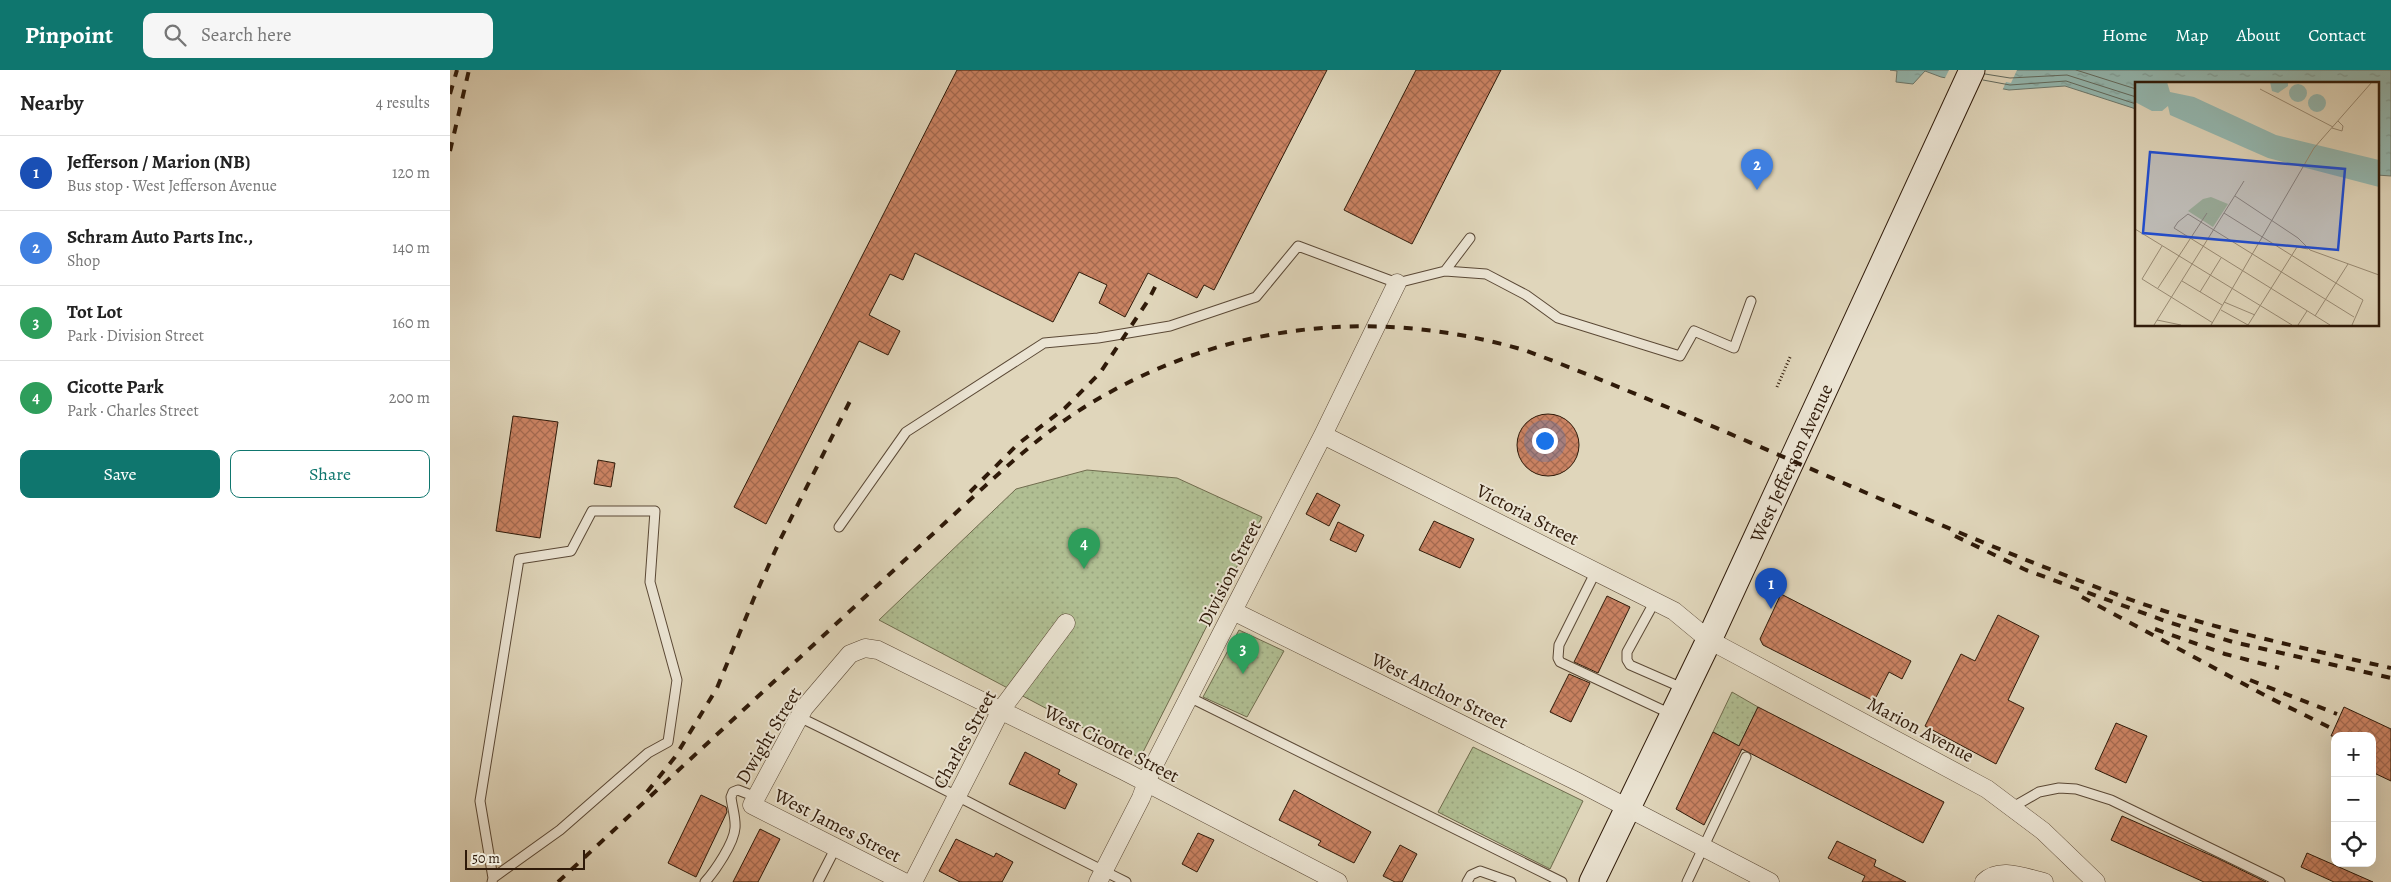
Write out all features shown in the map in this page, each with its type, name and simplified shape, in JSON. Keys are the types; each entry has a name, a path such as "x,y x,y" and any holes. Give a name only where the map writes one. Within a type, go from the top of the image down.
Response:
{"main road":[{"name":"West Jefferson Avenue","path":"1592,882 1709,640 1969,76"}],"street":[{"name":"Division Street","path":"1101,876 1142,798 1151,771 1323,435 1397,283"},
{"name":"Victoria Street","path":"1323,435 1674,611 1709,640"},
{"name":"West Anchor Street","path":"1233,611 1628,808 1770,882"},
{"name":"Charles Street","path":"913,882 1001,710 1066,624"},
{"name":"Marion Avenue","path":"1709,640 1952,769 2013,807 2043,831 2096,882"},
{"name":"West Cicotte Street","path":"865,648 878,650 1001,710 1338,882"},
{"name":"Dwight Street","path":"754,801 799,717 850,654 865,648"},
{"name":"West James Street","path":"754,801 836,847 904,882"},
{"path":"1984,882 1993,875 2005,873 2044,882"}],"lane":[{"path":"1445,271 1470,238"},
{"path":"839,527 906,432 1044,342 1098,338 1170,326 1256,297 1298,246 1397,283 1445,271 1486,274 1526,295 1558,318 1680,356 1694,331 1734,348 1752,301"},
{"path":"655,510 650,582 678,680 668,742 648,753 560,830 492,880 480,801 518,559 571,551 592,511 655,510"},
{"path":"1596,572 1560,645 1558,658 1560,662 1673,714"},
{"path":"1654,601 1627,652 1626,660 1630,665 1685,690"},
{"path":"1189,697 1562,882"},
{"path":"799,717 957,796 1101,876 1126,882"},
{"path":"1687,882 1746,757"},
{"path":"2013,807 2039,792 2059,788 2076,789 2111,800 2280,882"},
{"path":"705,882 714,872 733,837 735,828 731,797 733,792 738,790 754,801"},
{"path":"818,882 836,847"},
{"path":"1467,882 1471,875 1480,871 1511,882"}],"path":[{"path":"1777,387 1790,355"}],"green space":[{"path":"1087,470 1177,478 1262,517 1140,758 879,620 1016,489"},
{"path":"1239,630 1284,651 1247,717 1203,697"},
{"path":"1732,692 1758,707 1739,746 1713,732"},
{"path":"1473,747 1583,801 1550,869 1438,812"}],"water":[{"path":"1890,70 2391,70 2391,176 2378,175 2378,82 2135,82 2135,109 2065,86 2009,90 1941,77 1925,71 1913,84 1896,82 1897,71"}],"pier":[{"path":"1949,70 2017,70 2011,83 2006,82 2002,91 1944,80"}],"building":[{"path":"957,70 1327,70 1214,290 1204,285 1197,298 1148,273 1125,317 1099,303 1107,285 1079,272 1053,322 915,253 903,280 890,274 869,315 900,331 888,355 859,341 766,524 734,507"},
{"path":"1416,70 1501,70 1412,244 1344,210"},
{"path":"1542,414 1554,414 1570,423 1577,433 1579,445 1577,457 1570,467 1554,476 1542,476 1531,471 1522,462 1517,451 1517,439 1522,428 1531,419"},
{"path":"513,416 558,422 540,538 496,531"},
{"path":"598,460 615,463 611,487 594,484"},
{"path":"1317,493 1340,505 1329,526 1306,514"},
{"path":"1434,521 1474,539 1460,568 1419,550"},
{"path":"1338,522 1364,535 1356,552 1330,540"},
{"path":"1781,594 1911,661 1902,679 1889,672 1874,701 1763,645 1760,639"},
{"path":"1607,596 1630,607 1598,673 1574,662"},
{"path":"1998,615 2039,636 2008,700 2024,708 1996,764 1925,726 1961,654 1975,661"},
{"path":"1569,674 1590,683 1571,722 1550,712"},
{"path":"1758,707 1944,802 1923,843 1742,749 1704,825 1676,809 1713,732 1739,746"},
{"path":"2344,707 2391,729 2391,781 2376,774 2376,732 2333,732"},
{"path":"2116,723 2147,736 2126,783 2095,769"},
{"path":"1025,752 1060,770 1058,774 1077,784 1065,809 1009,784"},
{"path":"1294,790 1371,832 1354,863 1318,845 1321,841 1279,820"},
{"path":"701,795 726,807 727,812 696,877 668,863"},
{"path":"2122,816 2266,882 2204,882 2111,840"},
{"path":"760,829 780,839 758,882 733,882"},
{"path":"1198,833 1214,840 1197,872 1182,864"},
{"path":"956,839 994,857 996,853 1013,862 1002,882 960,882 939,871"},
{"path":"1837,841 1876,860 1874,866 1906,882 1862,882 1865,876 1828,858"},
{"path":"1400,845 1417,854 1402,882 1395,882 1383,876"},
{"path":"2307,853 2331,864 2331,867 2339,867 2373,882 2334,882 2301,867"}],"railway":[{"path":"450,94 457,70"},
{"path":"450,151 469,70"},
{"path":"970,492 1018,444 1065,408 1100,373 1149,299 1159,279"},
{"path":"558,882 949,519 1047,433 1083,408 1135,379 1188,357 1243,340 1299,330 1355,326 1412,329 1470,337 1527,351 1681,413 1986,543 2140,603 2233,631 2391,668"},
{"path":"647,792 675,757 717,688 780,540 851,399"},
{"path":"1955,536 2026,570 2168,622 2233,642 2391,678"},
{"path":"2082,597 2272,699 2331,728"},
{"path":"2155,629 2225,654 2279,668"},
{"path":"2250,680 2337,714"}],"place":[{"name":"Schram Auto Parts Inc.,","path":"1757,190"},
{"name":"Cicotte Park","path":"1084,569"},
{"name":"Jefferson / Marion (NB)","path":"1771,609"},
{"name":"Tot Lot","path":"1243,674"}]}
